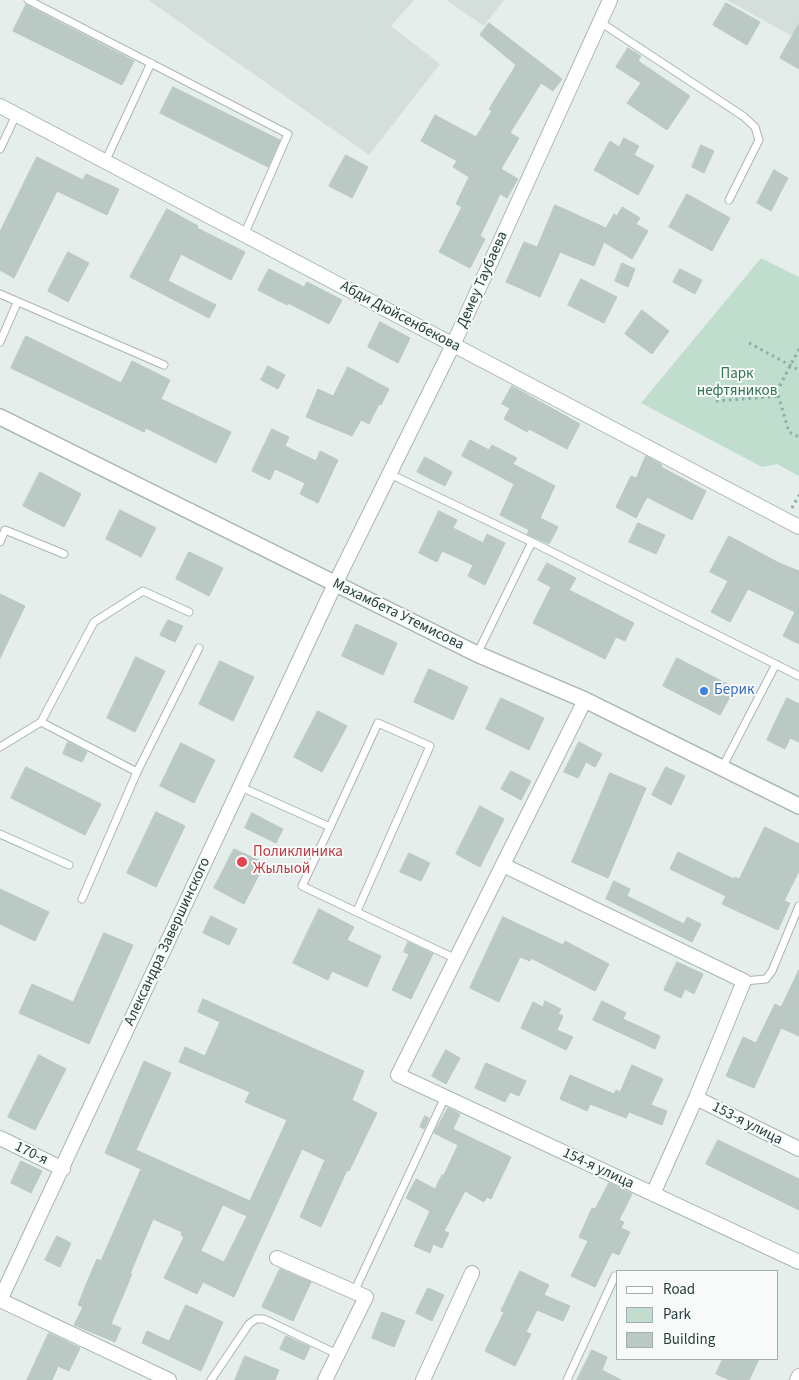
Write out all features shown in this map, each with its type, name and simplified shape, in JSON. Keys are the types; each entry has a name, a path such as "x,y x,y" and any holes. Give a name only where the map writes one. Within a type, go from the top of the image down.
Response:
{"street":[{"name":"Демеу Таубаева","path":"335,584 453,345 610,0"},
{"name":"Абди Дюйсенбекова","path":"0,106 799,527"},
{"name":"Махамбета Утемисова","path":"0,417 477,654 585,700 799,806"},
{"name":"Александра Завершинского","path":"0,1300 335,584"},
{"path":"456,959 585,700"},
{"path":"503,865 744,981 696,1098 653,1194"},
{"name":"154-я улица","path":"456,959 398,1075 799,1262"},
{"name":"153-я улица","path":"696,1098 799,1150"},
{"name":"170-я","path":"0,1138 62,1169"},
{"path":"277,1258 366,1296 325,1380"},
{"path":"423,1380 472,1273"},
{"path":"0,1300 169,1380"},
{"path":"797,1380 799,1376"}],"lane":[{"path":"28,0 288,134 244,235"},
{"path":"600,22 743,116 755,127 759,140 729,200"},
{"path":"105,162 151,64"},
{"path":"0,149 16,115"},
{"path":"0,294 17,303 164,365"},
{"path":"0,342 17,303"},
{"path":"390,474 532,542 799,676"},
{"path":"0,542 5,530 64,554"},
{"path":"477,654 532,542"},
{"path":"0,747 41,722 94,622 143,591 189,612"},
{"path":"82,899 137,772 199,648"},
{"path":"722,768 776,664"},
{"path":"41,722 137,772"},
{"path":"357,911 430,746 378,723 302,886 456,959"},
{"path":"241,787 330,827"},
{"path":"0,834 69,865"},
{"path":"744,981 766,979 772,971 799,906"},
{"path":"354,1292 445,1097"},
{"path":"568,1380 615,1276"},
{"path":"212,1380 249,1324 256,1319 264,1319 337,1354"}],"path":[{"path":"749,343 799,370"},
{"path":"799,349 778,391 789,432 799,438"},
{"path":"716,401 779,396"}],"shaded area":[{"path":"148,0 414,0 391,26 440,64 369,155"},
{"path":"446,0 504,0 484,26"},
{"path":"727,0 799,0 799,40"}],"green space":[{"name":"Парк нефтяников","path":"761,258 799,277 799,476 777,464 762,467 641,403"}],"building":[{"path":"726,3 760,22 747,45 713,25"},
{"path":"26,5 134,61 122,85 13,31"},
{"path":"489,23 562,79 553,91 541,83 510,133 519,138 501,169 518,179 507,198 500,194 480,236 485,239 470,268 439,252 462,207 456,204 469,177 453,167 457,161 421,141 435,115 476,137 492,111 489,109 516,65 480,35"},
{"path":"799,24 799,69 780,58"},
{"path":"628,48 641,56 638,61 690,96 667,130 627,103 641,83 616,67"},
{"path":"173,87 280,140 268,167 160,113"},
{"path":"624,138 639,146 634,155 654,166 638,195 594,170 610,141 619,147"},
{"path":"701,145 714,151 704,173 692,167"},
{"path":"346,155 368,167 352,198 329,186"},
{"path":"37,157 83,180 86,174 119,189 107,215 57,191 14,278 0,270 0,232"},
{"path":"774,170 788,178 771,211 757,203"},
{"path":"687,194 730,218 712,251 669,227"},
{"path":"555,205 606,228 614,214 617,216 622,207 640,218 636,224 648,231 632,259 604,242 594,266 560,252 540,297 506,282 524,242 537,247"},
{"path":"167,209 198,226 197,228 245,252 231,280 181,254 168,281 216,305 209,318 130,277"},
{"path":"68,252 89,263 68,302 48,291"},
{"path":"622,263 635,269 628,287 615,281"},
{"path":"269,269 304,287 307,282 342,300 329,324 258,290"},
{"path":"680,269 702,280 695,294 673,282"},
{"path":"581,279 617,297 604,323 568,305"},
{"path":"642,310 669,331 652,354 625,334"},
{"path":"380,322 410,338 398,363 368,347"},
{"path":"26,336 121,383 132,361 170,380 161,399 231,432 216,463 146,428 144,432 11,368"},
{"path":"268,366 285,375 278,389 261,380"},
{"path":"348,367 389,389 369,424 361,420 352,436 306,417 318,389 333,396"},
{"path":"512,386 580,424 567,449 529,429 527,432 504,419 510,408 502,404"},
{"path":"272,429 289,437 285,446 316,461 320,451 338,460 318,503 300,494 305,483 275,469 270,480 252,471"},
{"path":"470,440 489,450 492,445 517,458 513,464 555,486 540,518 558,527 549,544 527,534 529,530 500,515 514,484 462,456"},
{"path":"646,456 662,465 661,467 706,491 692,520 647,497 636,518 616,507 631,476 636,478"},
{"path":"425,457 452,472 445,486 417,472"},
{"path":"40,472 81,494 64,527 23,506"},
{"path":"120,510 156,528 141,557 106,539"},
{"path":"439,511 457,520 453,528 483,543 487,534 505,543 485,585 468,576 473,565 442,551 437,562 419,553"},
{"path":"638,523 665,535 656,554 629,542"},
{"path":"729,536 779,563 799,571 799,644 783,636 795,612 748,589 730,622 711,612 728,581 710,572"},
{"path":"189,552 223,568 209,596 176,579"},
{"path":"547,563 576,578 569,590 634,623 625,641 616,637 605,659 533,623 551,587 538,580"},
{"path":"0,594 25,606 0,658"},
{"path":"168,620 183,626 175,642 160,635"},
{"path":"356,624 397,643 383,675 342,656"},
{"path":"136,657 165,671 135,732 107,718"},
{"path":"677,658 735,688 720,715 663,686"},
{"path":"220,661 254,677 233,721 199,704"},
{"path":"429,669 468,687 453,720 414,702"},
{"path":"501,698 544,718 529,750 486,729"},
{"path":"787,698 799,704 799,742 790,738 785,749 767,740"},
{"path":"318,711 347,726 322,772 294,757"},
{"path":"68,742 87,752 82,762 63,754"},
{"path":"579,742 602,754 595,767 586,762 578,778 564,772"},
{"path":"181,743 215,760 194,803 160,786"},
{"path":"26,767 101,804 85,835 11,798"},
{"path":"666,767 685,776 671,805 652,795"},
{"path":"511,771 531,781 521,800 501,789"},
{"path":"610,773 646,788 608,878 572,862"},
{"path":"480,806 504,819 480,867 456,854"},
{"path":"156,812 185,826 156,887 127,873"},
{"path":"252,813 283,829 276,843 245,828"},
{"path":"765,827 799,844 799,871 784,901 790,903 778,930 722,904 726,896 670,869 678,852 734,879 735,877 739,879"},
{"path":"234,849 265,863 244,904 214,888"},
{"path":"409,853 430,863 421,881 400,872"},
{"path":"614,881 630,889 627,896 684,924 687,917 701,924 692,942 606,899"},
{"path":"0,889 49,912 35,941 0,924"},
{"path":"319,909 354,927 347,940 381,956 367,987 332,971 328,980 293,963"},
{"path":"211,916 237,929 229,945 203,933"},
{"path":"503,917 563,945 565,941 609,964 595,991 531,958 530,961 520,957 499,1002 470,988"},
{"path":"104,933 133,945 89,1044 19,1013 32,984 73,1002"},
{"path":"408,942 433,954 411,999 392,990 409,954 404,952"},
{"path":"677,962 703,974 694,994 685,989 681,998 664,990"},
{"path":"799,970 799,1036 781,1028 754,1088 726,1076 743,1037 756,1043 775,1004 781,1007"},
{"path":"203,999 364,1071 352,1100 377,1113 349,1171 347,1170 321,1227 300,1217 325,1160 302,1149 234,1297 203,1282 197,1294 164,1278 184,1237 181,1235 182,1232 153,1219 111,1324 121,1328 115,1342 74,1325 83,1307 78,1305 97,1259 101,1261 141,1169 105,1153 144,1061 171,1073 136,1150 250,1201 287,1120 245,1102 250,1092 179,1062 185,1047 205,1056 220,1022 198,1012","holes":["223,1205 247,1216 224,1262 201,1251"]},
{"path":"545,1001 561,1009 558,1014 563,1016 557,1030 573,1037 566,1050 521,1028 533,1002 543,1007"},
{"path":"602,1001 626,1013 623,1019 660,1036 655,1049 593,1020"},
{"path":"446,1050 460,1058 446,1084 432,1076"},
{"path":"39,1055 66,1069 35,1130 8,1117"},
{"path":"486,1063 526,1081 519,1096 510,1092 505,1102 475,1088"},
{"path":"632,1065 663,1079 651,1105 667,1111 662,1125 629,1112 626,1118 590,1104 587,1111 560,1099 570,1075 614,1094 616,1090 620,1092"},
{"path":"448,1108 460,1114 453,1129 511,1157 491,1199 487,1197 484,1202 465,1191 444,1231 449,1233 442,1248 433,1244 430,1253 414,1246 430,1211 406,1198 416,1179 435,1189 458,1145 434,1133"},
{"path":"425,1116 429,1118 424,1129 420,1127"},
{"path":"718,1140 799,1179 799,1210 706,1164"},
{"path":"21,1161 42,1171 31,1193 11,1183"},
{"path":"609,1183 632,1194 619,1220 624,1222 621,1228 630,1232 619,1255 612,1252 595,1287 571,1276 588,1241 579,1237 592,1208 595,1209"},
{"path":"57,1236 71,1243 60,1267 45,1260"},
{"path":"280,1269 311,1282 293,1321 262,1307"},
{"path":"520,1271 549,1285 544,1295 570,1306 563,1321 537,1310 526,1332 531,1334 515,1366 485,1351 504,1312 501,1311"},
{"path":"428,1288 444,1295 432,1321 416,1313"},
{"path":"186,1305 223,1322 201,1371 142,1343 147,1331 169,1341"},
{"path":"382,1312 405,1321 394,1347 372,1338"},
{"path":"49,1333 80,1348 69,1371 58,1366 52,1380 27,1380"},
{"path":"286,1336 310,1347 304,1360 280,1349"},
{"path":"592,1350 607,1357 602,1370 621,1380 577,1380"},
{"path":"245,1356 279,1370 275,1380 235,1380"},
{"path":"723,1360 759,1360 749,1380 730,1380 716,1374"}],"place":[{"name":"Берик","path":"704,691"},
{"name":"Поликлиника Жылыой","path":"242,862"}]}
